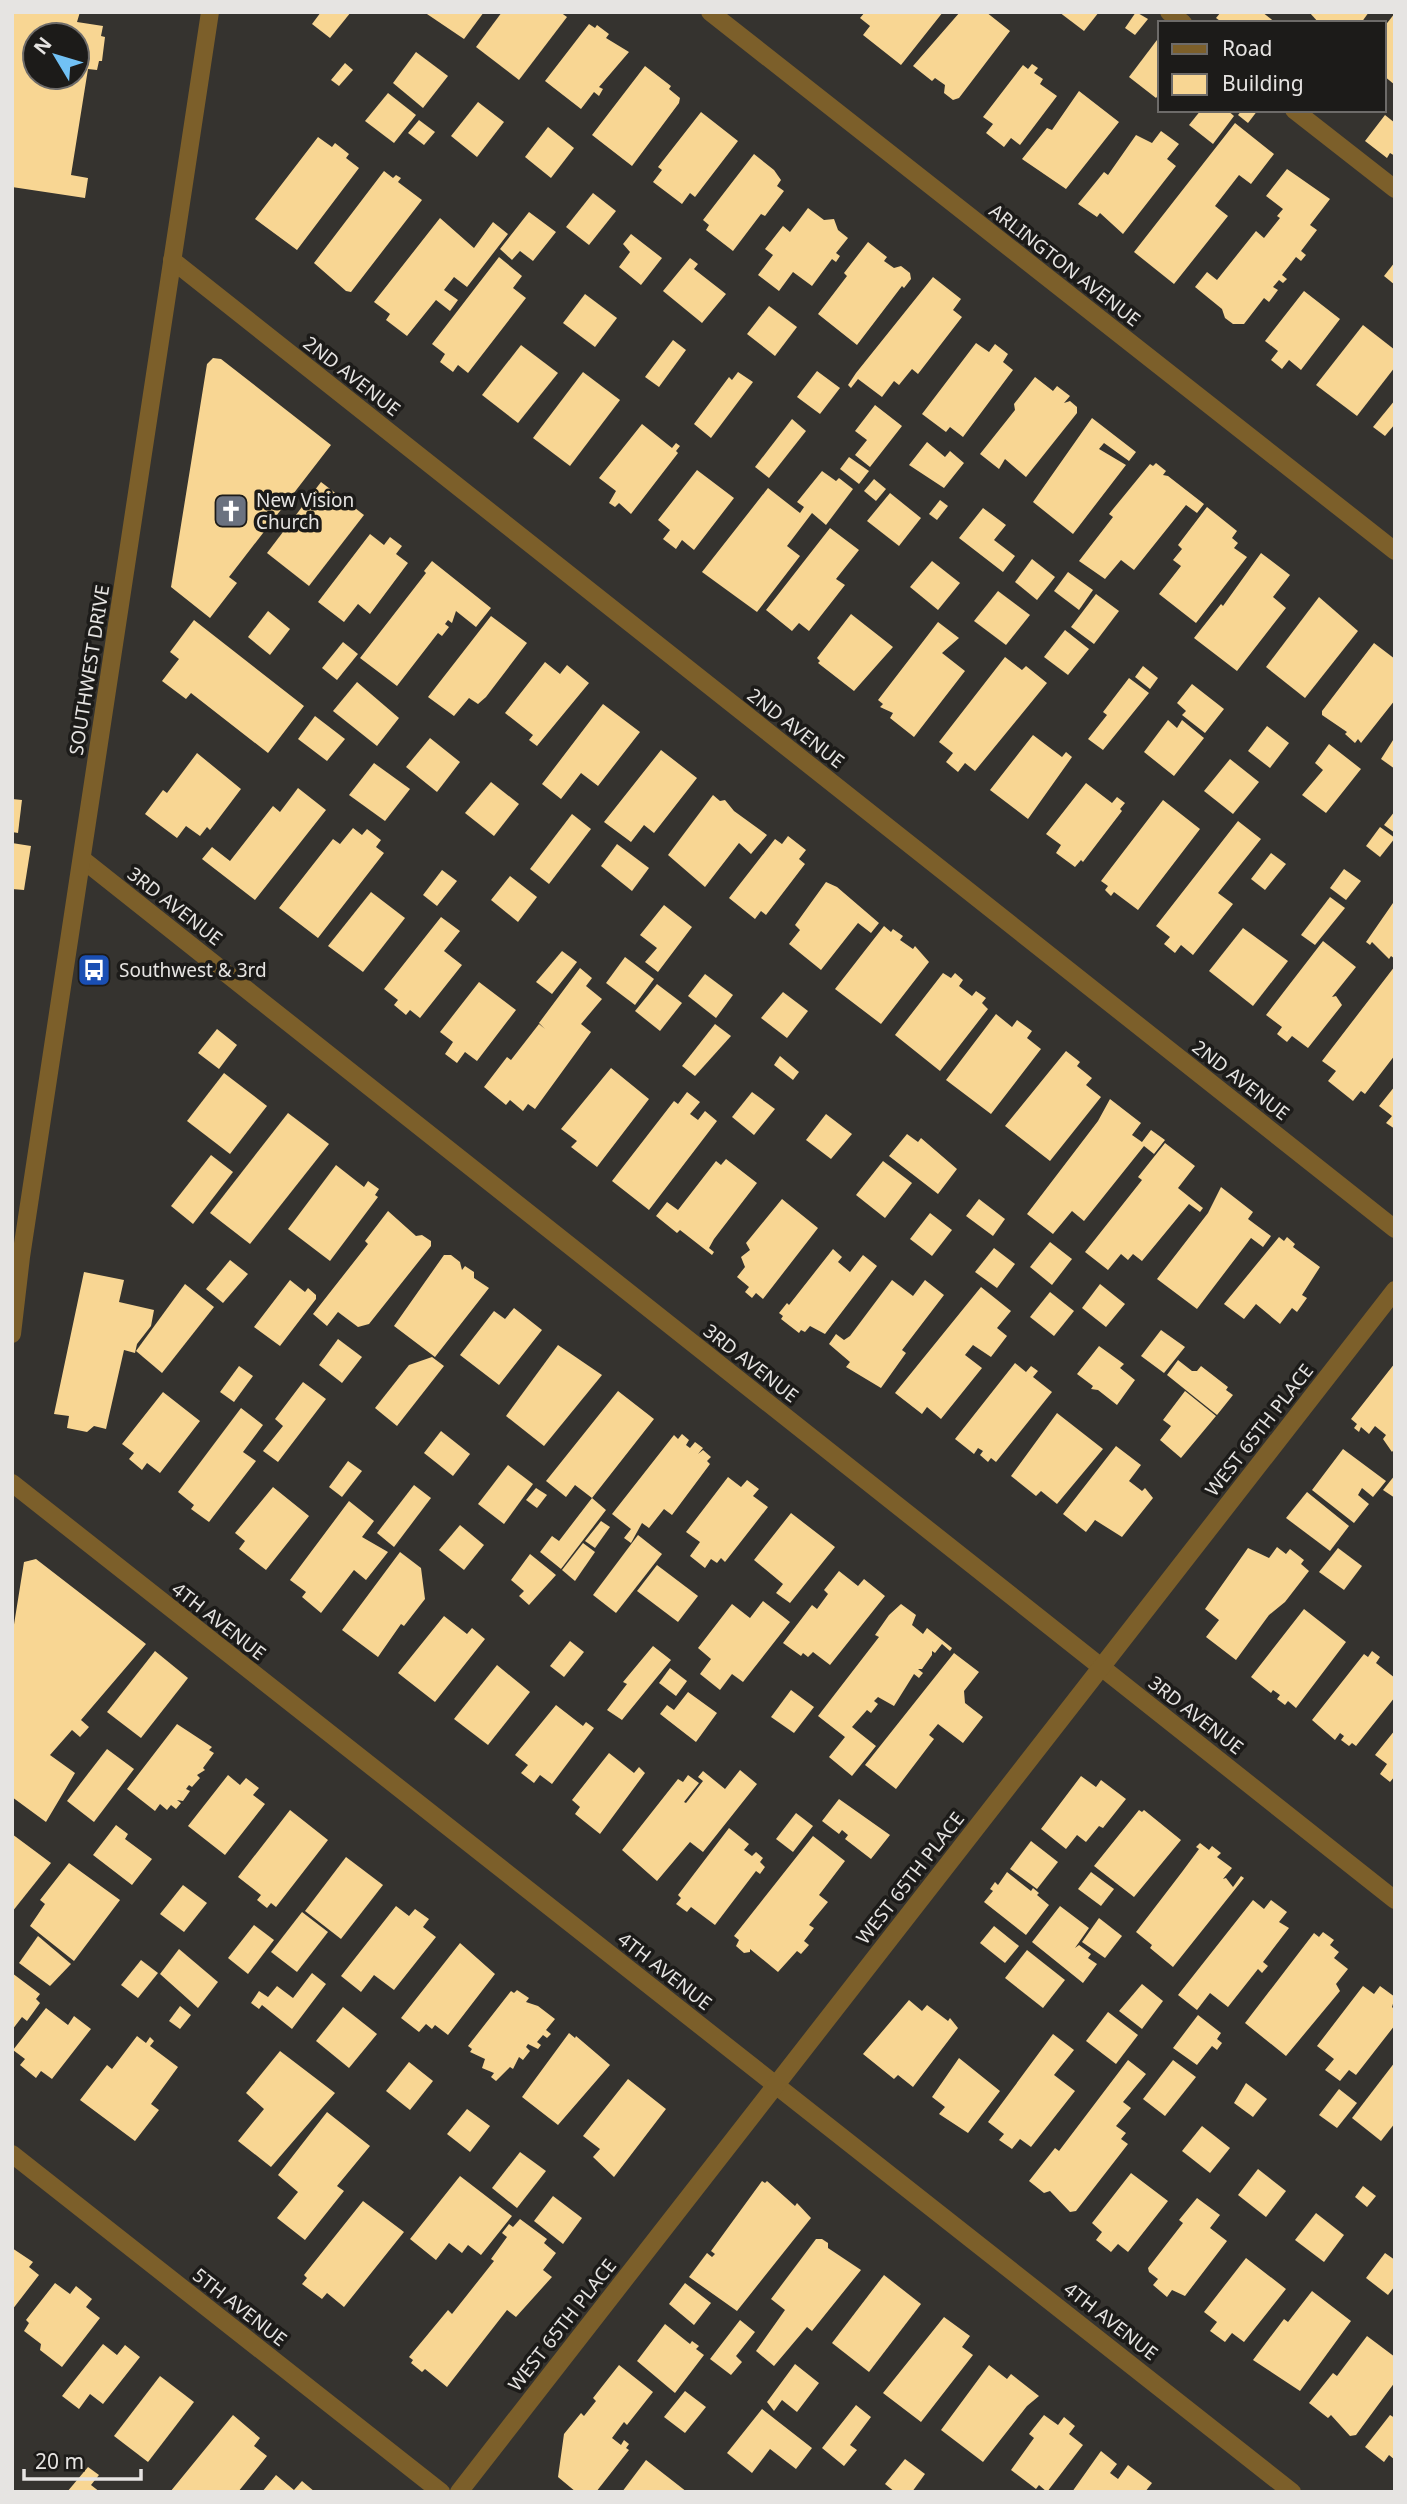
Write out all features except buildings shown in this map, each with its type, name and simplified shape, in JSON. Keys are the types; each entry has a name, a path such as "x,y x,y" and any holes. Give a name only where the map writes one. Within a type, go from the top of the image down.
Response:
{"street":[{"name":"SOUTHWEST DRIVE","path":"12,1334 210,12"},
{"name":"ARLINGTON AVENUE","path":"710,12 1395,551"},
{"path":"1297,112 1395,189"},
{"name":"2ND AVENUE","path":"172,260 1395,1229"},
{"name":"3RD AVENUE","path":"82,859 1395,1900"},
{"name":"WEST 65TH PLACE","path":"459,2492 1395,1290"},
{"name":"4TH AVENUE","path":"12,1483 1292,2492"},
{"name":"5TH AVENUE","path":"12,2154 441,2492"}],"place":[{"name":"New Vision Church","path":"231,511"},
{"name":"Southwest & 3rd","path":"94,970"}]}
